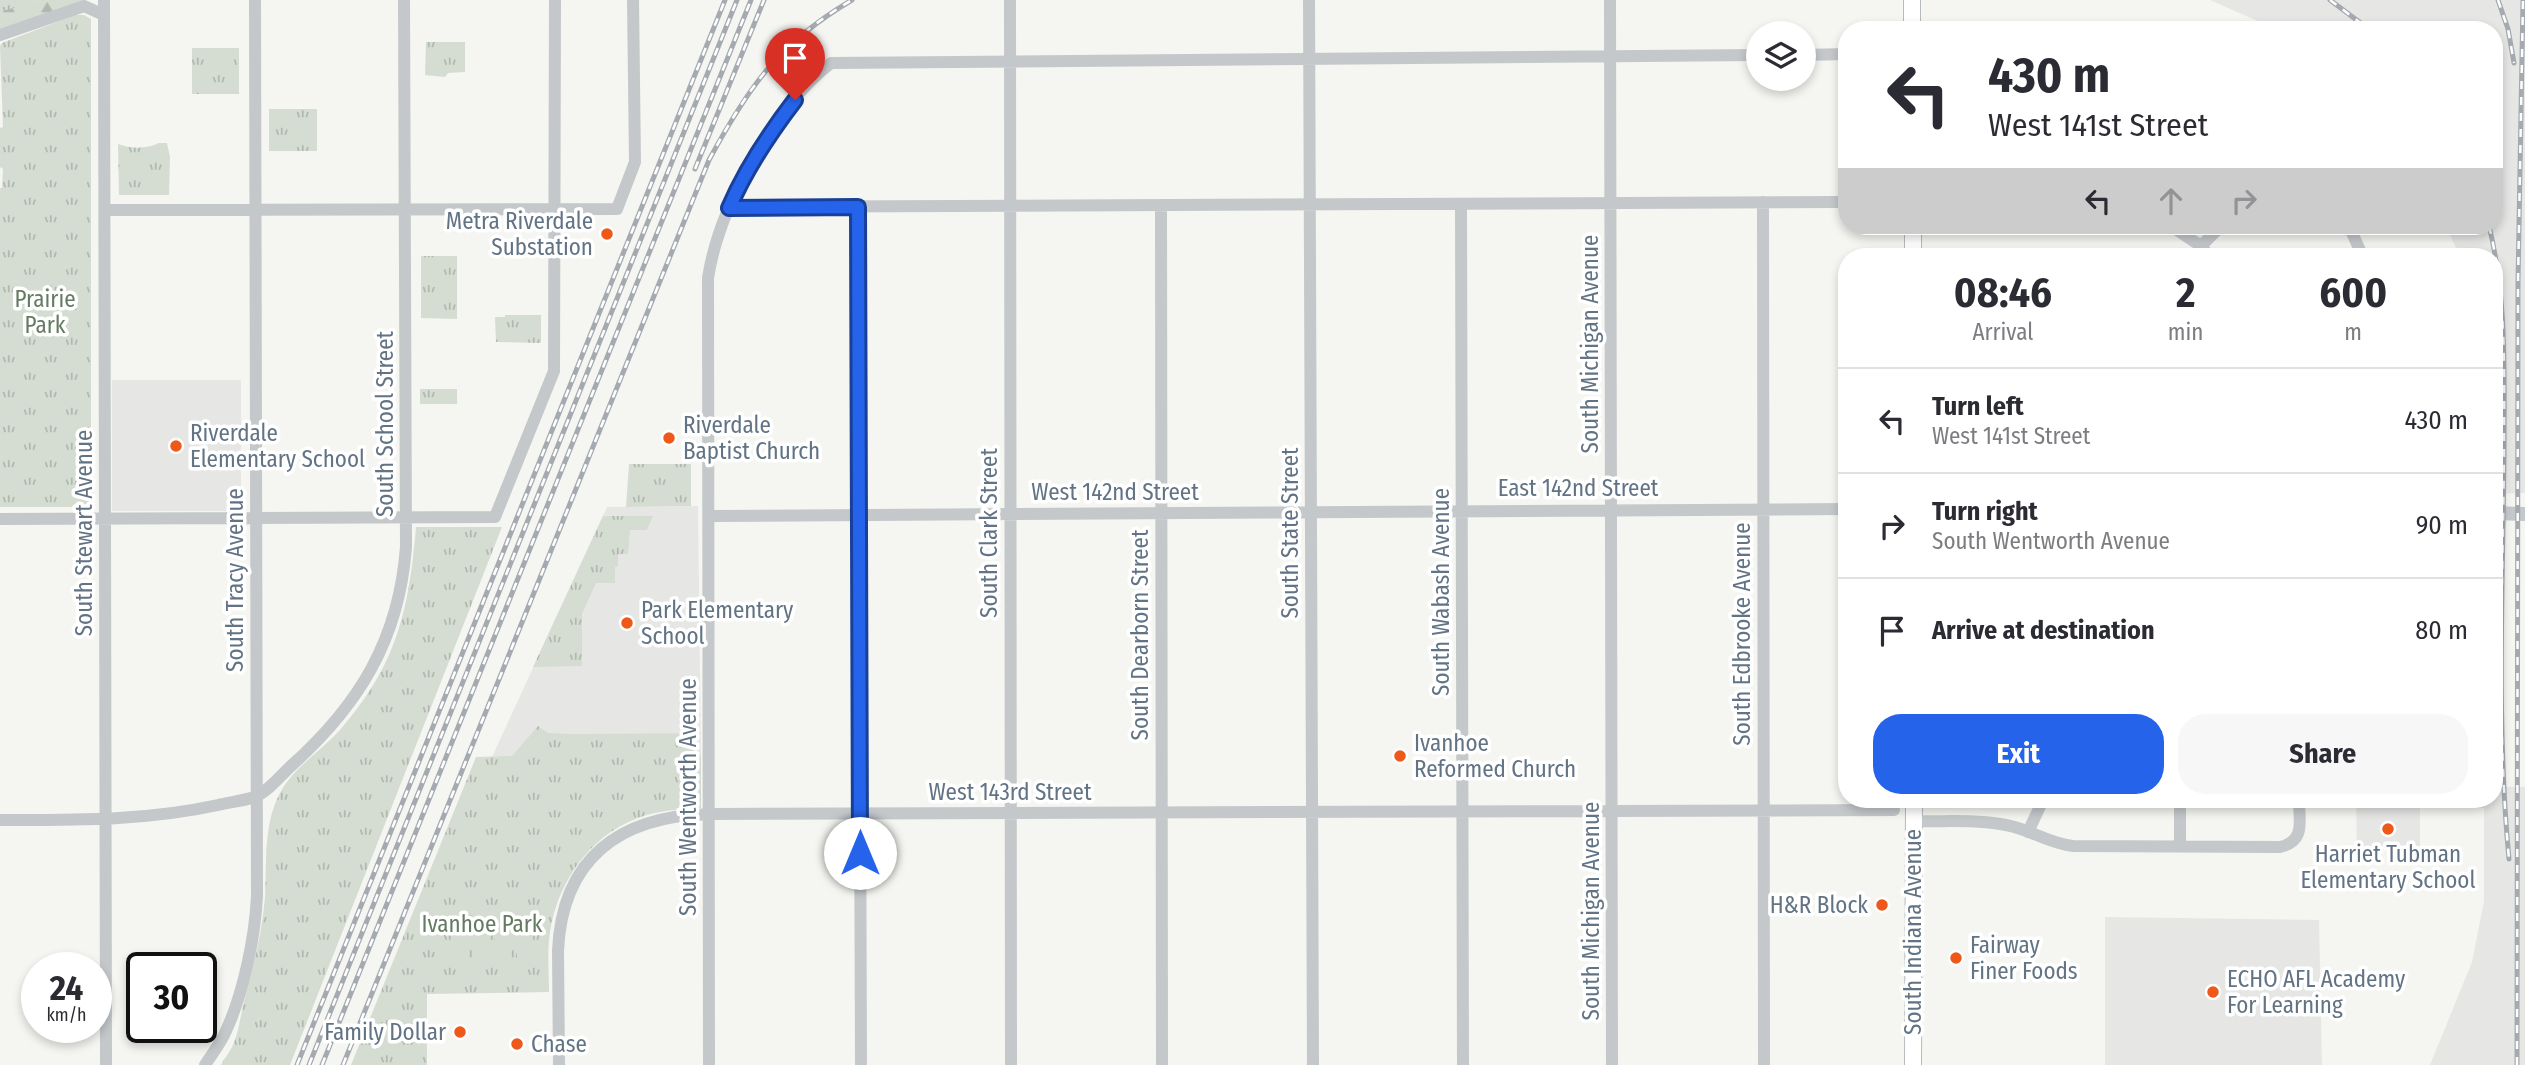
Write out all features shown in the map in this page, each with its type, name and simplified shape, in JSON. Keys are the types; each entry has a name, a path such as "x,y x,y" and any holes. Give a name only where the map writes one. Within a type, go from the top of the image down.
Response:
{"main road":[{"path":"1912,0 1912,21"},
{"name":"South Indiana Avenue","path":"1913,1065 1914,808"}],"street":[{"name":"South Stewart Avenue","path":"104,0 106,1065"},
{"name":"South Tracy Avenue","path":"205,1065 225,1033 256,921 255,0"},
{"name":"South School Street","path":"257,796 335,724 375,664 392,625 400,597 406,517 404,0"},
{"path":"0,519 495,517 554,371 555,0"},
{"name":"South Clark Street","path":"1010,0 1011,1065"},
{"name":"South State Street","path":"1309,0 1313,1065"},
{"name":"South Michigan Avenue","path":"1610,0 1612,1065"},
{"path":"105,211 617,209 635,162 634,1"},
{"path":"0,36 84,6 104,15"},
{"path":"1816,55 1838,54"},
{"path":"1010,62 1746,55"},
{"name":"South Wentworth Avenue","path":"709,1065 708,278 711,259 740,181 772,130 802,90 831,63 1010,62"},
{"name":"South Edbrooke Avenue","path":"1763,202 1763,1065"},
{"path":"729,208 1838,202"},
{"name":"South Wabash Avenue","path":"1461,204 1463,1065"},
{"name":"South Dearborn Street","path":"1161,205 1162,1065"},
{"path":"858,207 861,1065"},
{"path":"2184,235 2201,246 2212,235"},
{"name":"East 142nd Street","path":"1311,512 1838,509"},
{"name":"West 142nd Street","path":"709,516 1311,512"},
{"path":"2503,513 2525,514"},
{"path":"0,820 107,820 190,811 257,796"},
{"path":"2028,832 2039,808"},
{"path":"2180,808 2180,846"},
{"path":"1914,821 1992,822 2028,832 2047,841 2073,846 2280,848 2295,842 2299,829 2299,808"},
{"name":"West 143rd Street","path":"559,1065 558,934 566,903 583,867 598,851 637,827 656,820 709,814 1894,810"}],"shaded area":[{"path":"2210,0 2525,0 2525,493 2503,494 2503,248 2456,248 2450,235 2503,235 2503,21 2258,21"},
{"name":"Riverdale Elementary School","path":"112,380 241,380 241,511 112,511"},
{"name":"Park Elementary School","path":"698,506 701,755 492,757 607,507"},
{"path":"2503,787 2525,787 2525,1065 2430,1065 2472,962 2484,901 2484,808 2503,808"},
{"path":"2356,808 2420,808 2420,850 2357,850"},
{"name":"ECHO AFL Academy For Learning","path":"2105,917 2319,920 2322,1065 2105,1065"}],"green space":[{"path":"0,0 39,0 3,13 0,12"},
{"path":"39,0 83,0 0,31 0,12"},
{"name":"Prairie Park","path":"75,15 84,15 91,19 91,439 94,501 90,507 0,507 0,188 3,169 0,167 0,128 3,127 0,46"},
{"path":"426,42 465,42 465,72 448,73 445,77 425,75"},
{"path":"192,48 239,48 239,94 192,94"},
{"path":"269,109 317,109 317,151 269,151"},
{"path":"167,143 170,157 169,195 119,195 118,144 139,148"},
{"path":"421,256 457,256 457,319 421,318"},
{"path":"541,315 541,343 496,342 495,317"},
{"path":"420,389 457,389 457,404 420,404"},
{"path":"629,464 691,464 691,506 626,507"},
{"path":"603,516 653,516 647,530 630,530 628,554 618,554 615,583 596,583 582,614 582,666 533,667"},
{"path":"416,527 502,527 290,1065 221,1065 236,1037 259,939 264,911 268,831 275,805 285,784 332,739 358,707 387,660 404,612"},
{"name":"Ivanhoe Park","path":"538,726 548,733 692,733 695,738 694,754 701,755 701,808 660,812 628,822 611,832 582,859 561,893 554,912 549,947 549,992 427,994 427,1065 351,1065 476,757 512,756"},
{"path":"517,932 533,932 533,968 517,968"},
{"path":"452,933 468,933 468,969 452,969"},
{"path":"473,933 489,933 490,969 473,969"},
{"path":"495,933 511,933 511,968 495,968"}],"railway":[{"path":"297,1065 725,0"},
{"path":"309,1065 737,0"},
{"path":"322,1065 751,0"},
{"path":"695,169 764,0"},
{"path":"343,1065 709,160 738,110 768,68 804,33 852,0"},
{"path":"2330,0 2358,21"},
{"path":"2498,0 2508,29 2514,63"},
{"path":"2517,1065 2518,283 2523,0"},
{"path":"2491,235 2494,248"},
{"path":"2503,337 2503,526"},
{"path":"2503,757 2509,859"}],"place":[{"name":"Metra Riverdale Substation","path":"607,234"},
{"name":"Riverdale Baptist Church","path":"669,438"},
{"name":"Riverdale Elementary School","path":"176,446"},
{"name":"Park Elementary School","path":"627,623"},
{"name":"Ivanhoe Reformed Church","path":"1400,756"},
{"name":"Harriet Tubman Elementary School","path":"2388,829"},
{"name":"H&R Block","path":"1882,905"},
{"name":"Fairway Finer Foods","path":"1956,958"},
{"name":"ECHO AFL Academy For Learning","path":"2213,992"},
{"name":"Family Dollar","path":"460,1032"},
{"name":"Chase","path":"517,1044"}],"route":[{"path":"795,100 772,130 740,181 729,208 858,207 860,853"}]}
